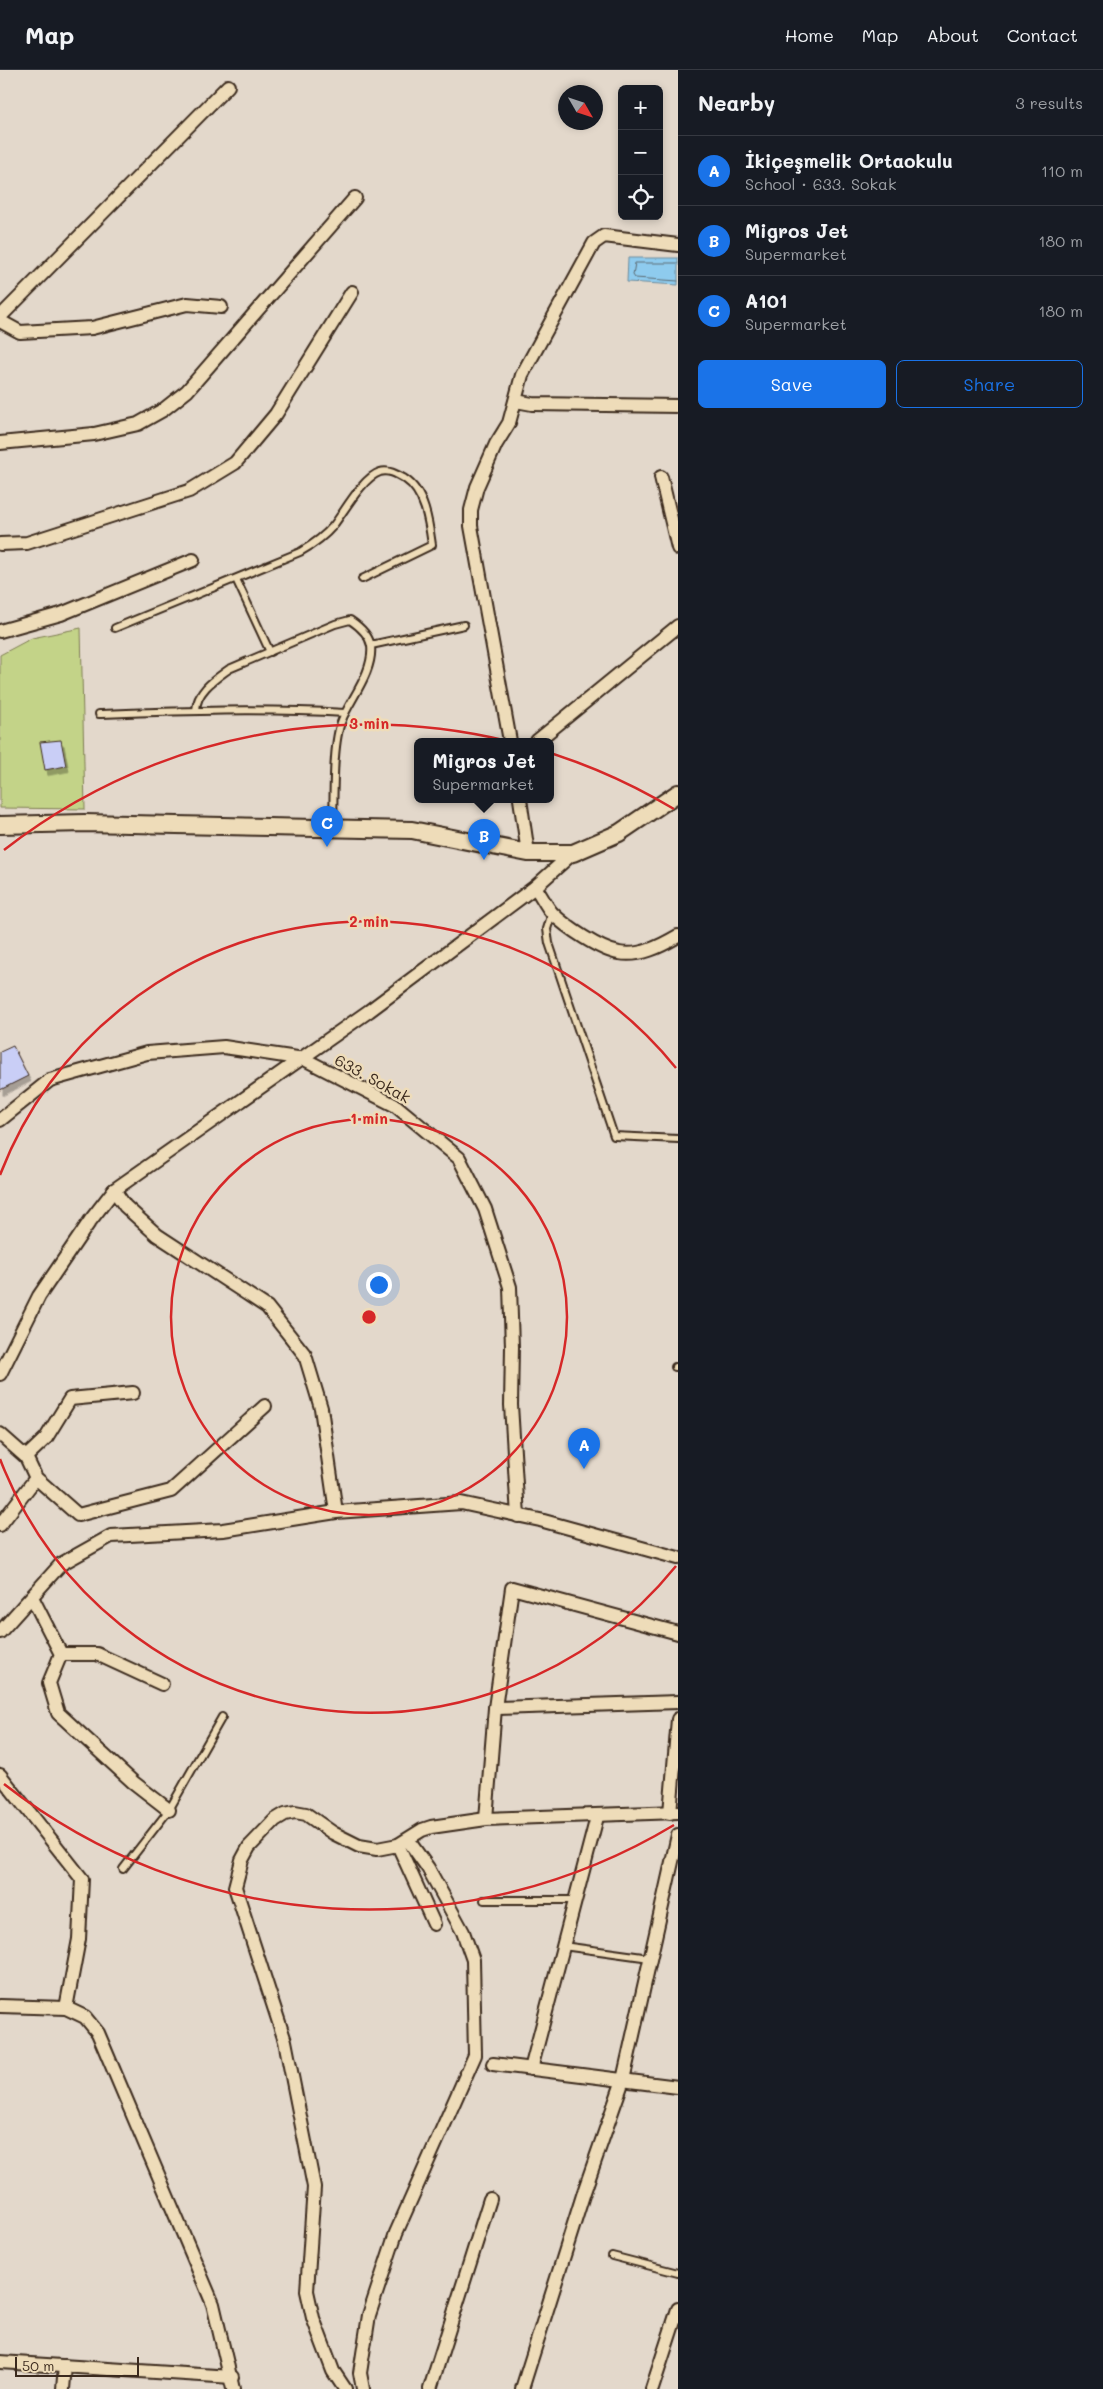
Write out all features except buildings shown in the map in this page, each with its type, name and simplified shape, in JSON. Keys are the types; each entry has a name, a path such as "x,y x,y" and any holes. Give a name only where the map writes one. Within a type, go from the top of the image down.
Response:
{"street":[{"path":"221,307 187,304 92,328 20,332 0,319 228,86"},
{"path":"0,443 94,434 138,424 163,410 187,391 356,198"},
{"path":"509,738 471,526 471,510 477,487 496,444 509,423 522,375 594,243 604,236 678,245"},
{"path":"0,544 27,543 189,492 235,463 276,414 352,292"},
{"path":"516,401 532,404 678,406"},
{"path":"661,476 678,548"},
{"path":"0,631 61,614 193,560"},
{"path":"541,738 678,626"},
{"path":"0,1374 39,1296 90,1220 114,1190 304,1059 535,887 574,853 619,833 678,792"},
{"path":"521,803 528,853"},
{"path":"0,825 84,823 412,830 528,853 574,853"},
{"path":"535,887 552,913 580,934 619,953 637,953 660,947 678,936"},
{"name":"633. Sokak","path":"0,1120 50,1080 147,1053 224,1046 304,1059 396,1106 459,1158 486,1209 510,1287 512,1347 510,1404 518,1516"},
{"path":"114,1190 125,1206 157,1235 267,1307 305,1355 321,1408 336,1512"},
{"path":"26,1457 46,1438 70,1399 134,1393"},
{"path":"0,1434 26,1457 36,1478 78,1515 171,1490 265,1406"},
{"path":"0,1525 36,1478"},
{"path":"0,1632 61,1564 111,1536 223,1530 336,1512 461,1503 678,1558"},
{"path":"486,1819 495,1708 512,1588 678,1633"},
{"path":"32,1596 61,1654 49,1683 58,1713 133,1782 169,1810"},
{"path":"61,1654 97,1654 162,1684"},
{"path":"495,1708 678,1702"},
{"path":"345,2389 333,2371 312,2318 307,2290 314,2187 285,2041 235,1887 237,1873 249,1848 265,1828 285,1814 295,1812 306,1814 333,1833 359,1846 377,1849 403,1843 422,1830 486,1819 597,1817 674,1812 678,1719"},
{"path":"0,1775 82,1879 80,1940 66,2008"},
{"path":"531,2069 597,1817"},
{"path":"522,2389 584,2192 623,2080 678,1835"},
{"path":"403,1843 434,1924"},
{"path":"363,2389 361,2366 369,2315 396,2233 475,2055 473,1960 464,1932 428,1868 403,1843"},
{"path":"0,2006 66,2008 85,2017 98,2033 213,2304 232,2383 65,2366 0,2362"},
{"path":"493,2064 678,2087"},
{"path":"430,2389 490,2199"},
{"path":"652,2389 678,2309"},
{"path":"63,2389 65,2366"}],"lane":[{"path":"115,628 300,552 312,545 332,526 371,477 381,472 391,472 407,481 422,500 430,526 432,545 362,579"},
{"path":"236,579 270,652"},
{"path":"196,710 197,698 214,680 229,669 335,624 350,620 359,625 371,645 370,663 345,713 337,738 333,828"},
{"path":"371,645 464,625"},
{"path":"99,714 196,710 290,710 345,713"},
{"path":"552,913 548,929 549,943 614,1136 678,1138"},
{"path":"123,1869 143,1847 169,1810 222,1717"},
{"path":"484,1900 575,1900"},
{"path":"563,1946 650,1958"},
{"path":"612,2256 678,2273"}],"green space":[{"path":"81,628 85,809 0,808 0,655 32,638"}],"water":[{"path":"628,258 678,258 678,285 627,282"}],"place":[{"name":"A101","path":"327,847"},
{"name":"Migros Jet","path":"484,860"},
{"name":"İkiçeşmelik Ortaokulu","path":"584,1469"}]}
